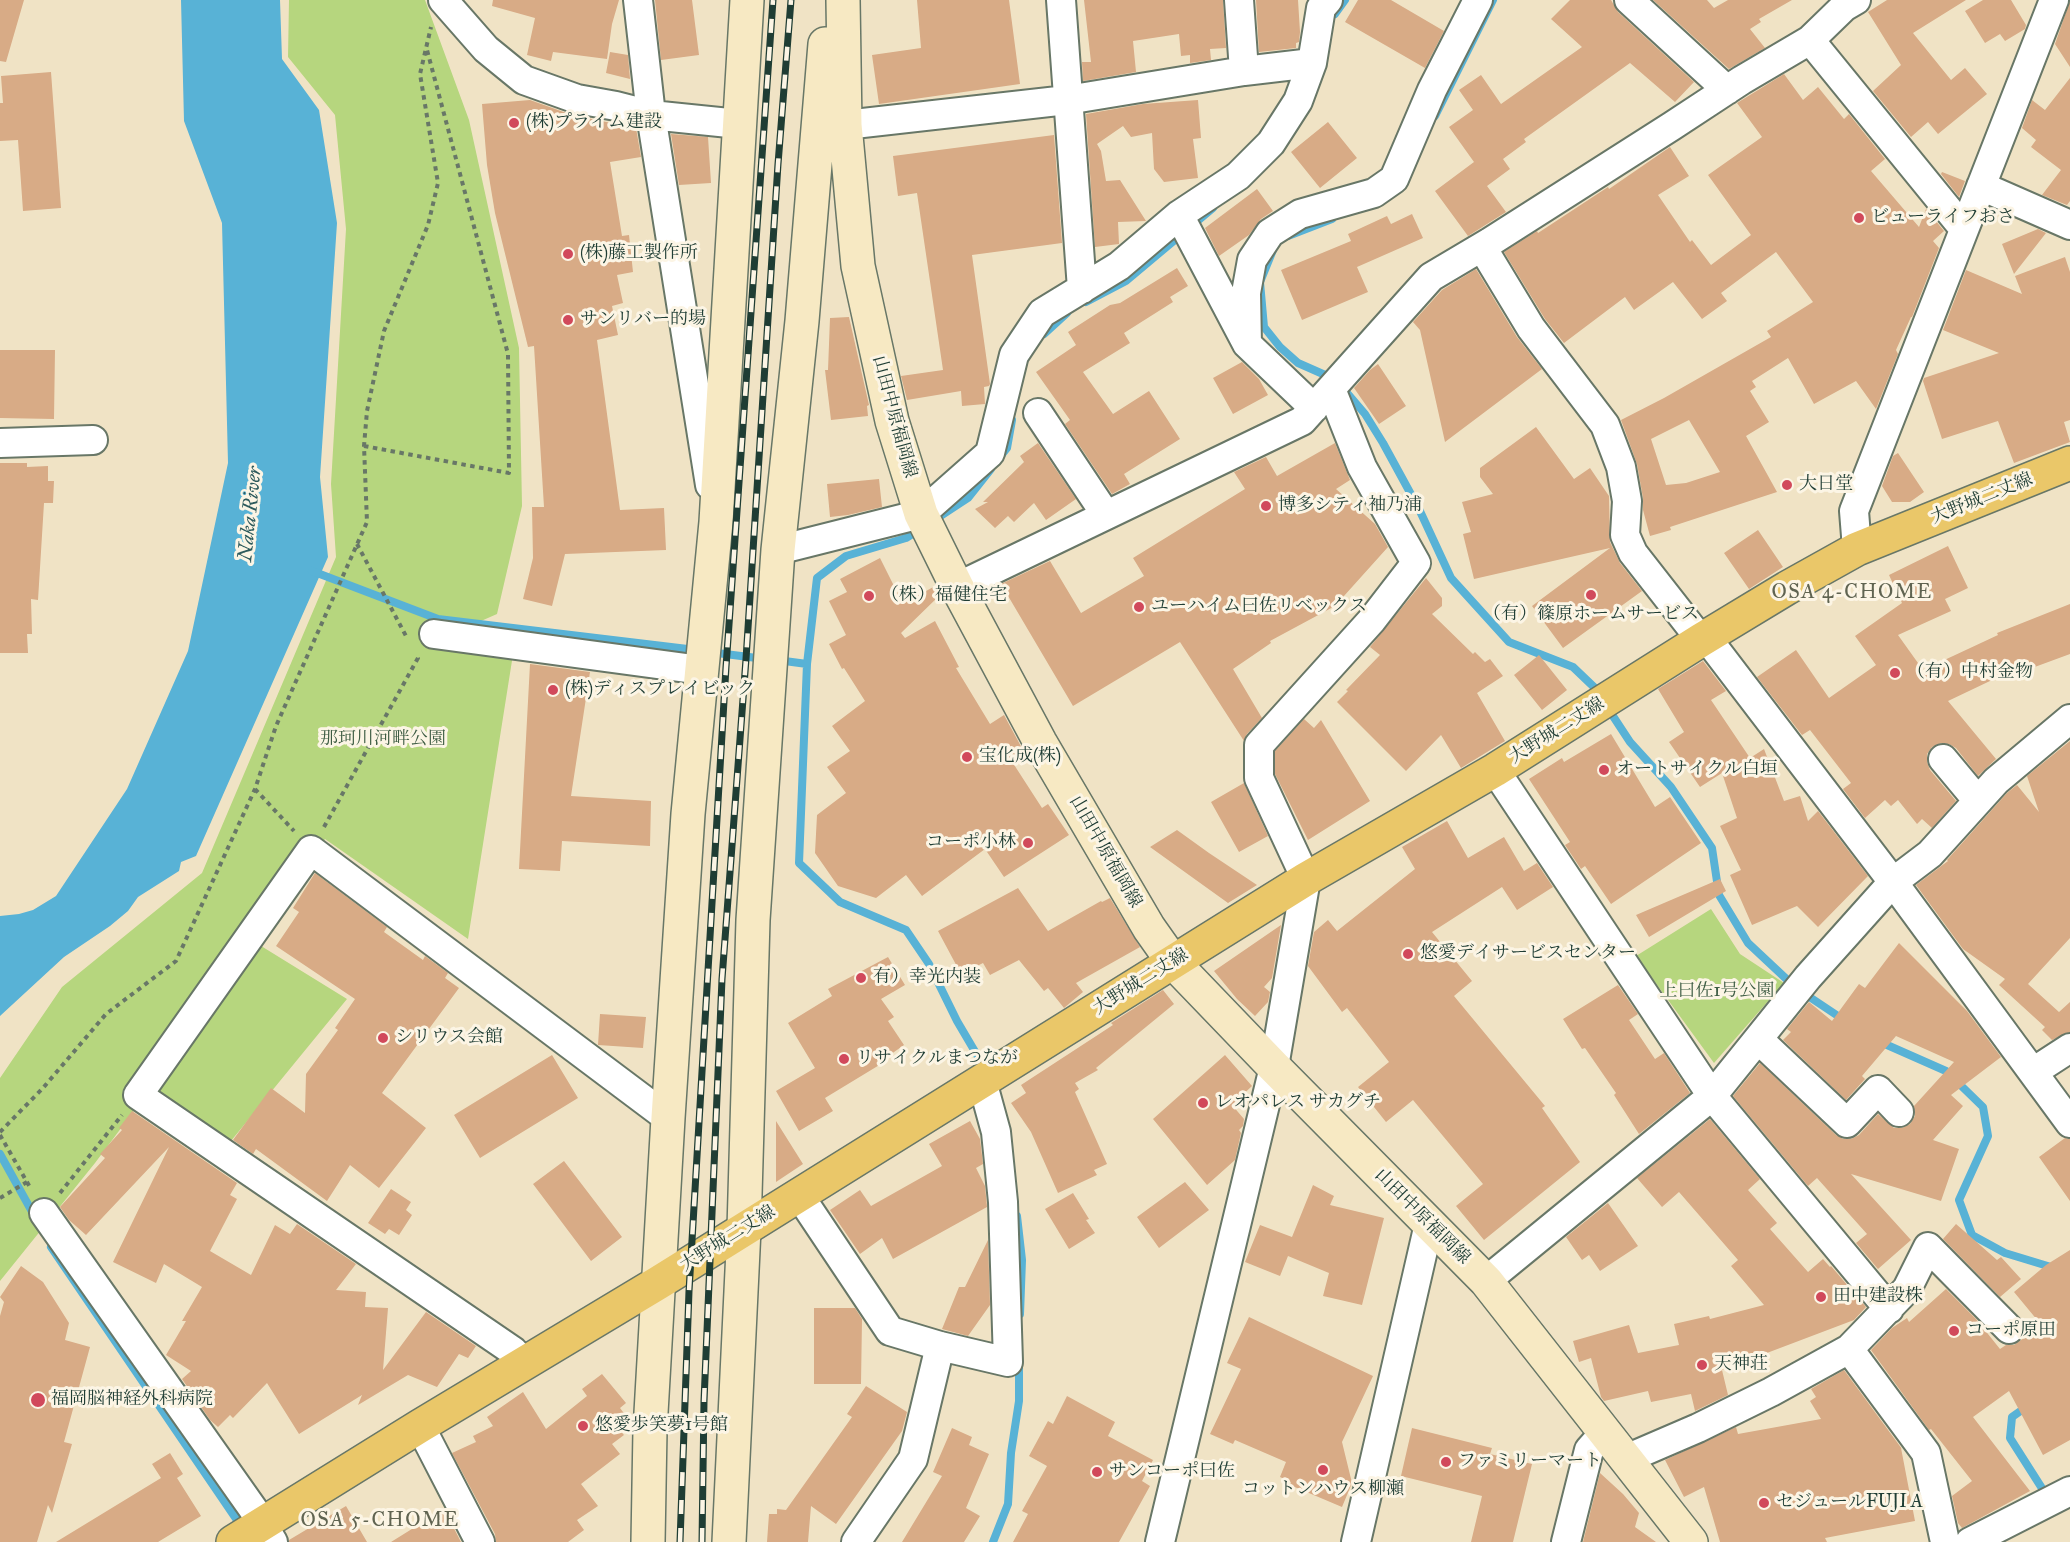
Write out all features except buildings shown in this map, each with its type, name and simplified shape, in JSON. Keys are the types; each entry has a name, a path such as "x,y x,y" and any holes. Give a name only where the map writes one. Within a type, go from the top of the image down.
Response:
{"main road":[{"name":"大野城二丈線","path":"233,1542 267,1533 420,1426 658,1283 1306,879 1495,770 1703,639 1857,549 2068,467"}],"street":[{"path":"638,0 651,114 716,522"},
{"path":"648,1542 650,1430 668,1118 688,814 716,522 747,0"},
{"path":"729,1542 744,1229 753,920 778,550 802,310 828,0"},
{"name":"山田中原福岡線","path":"843,0 845,125 858,266 892,421 921,514 957,587 1040,742 1149,928 1173,962 1486,1281 1691,1542"},
{"path":"1060,0 1082,289"},
{"path":"1239,0 1244,71"},
{"path":"778,550 921,514 990,453 1014,355 1042,313 1119,266 1179,215 1238,176 1271,143 1298,101 1312,63 1322,8 1328,0"},
{"path":"1247,344 1246,293 1252,260 1270,233 1300,214 1374,193 1394,179 1432,90 1478,0"},
{"path":"1629,0 1727,90"},
{"path":"957,587 1302,421 1431,277 1810,40 1844,7 1856,0"},
{"path":"1857,549 1854,511 2054,0"},
{"path":"445,3 486,49 524,80 577,99 651,114 738,124"},
{"path":"1810,40 1964,229"},
{"path":"845,125 1066,100 1244,71 1312,63"},
{"path":"1981,186 2070,225"},
{"path":"1160,1542 1274,1067 1306,879 1259,778 1259,745 1372,620 1416,563 1322,399 1247,344 1179,215"},
{"path":"1482,247 1531,328 1605,426 1621,467 1627,501 1625,535 1633,552 1893,882 2070,1123"},
{"path":"1038,413 1106,515"},
{"path":"0,442 93,440"},
{"path":"418,639 701,670"},
{"path":"1486,1281 1712,1096 1802,985 1893,882 1930,854 1996,781 2070,719"},
{"path":"1943,759 1978,801"},
{"path":"1495,770 1712,1096 1889,1309"},
{"path":"525,1364 513,1351 138,1095 306,845 668,1118"},
{"path":"1759,1040 1847,1123 1878,1090 1899,1112"},
{"path":"2033,1072 2070,1048"},
{"path":"799,1195 890,1331 940,1346 1008,1362 1003,1202 999,1155 996,1132 982,1081"},
{"path":"44,1213 267,1533"},
{"path":"1356,1542 1429,1224"},
{"path":"1626,1459 1698,1428 1849,1349 1907,1289 1928,1247 2009,1329"},
{"path":"856,1542 913,1459 940,1346"},
{"path":"1849,1349 1926,1453 1945,1542"},
{"path":"420,1426 480,1542"},
{"path":"1566,1542 1589,1449 1605,1432"},
{"path":"1980,1540 2070,1491"}],"path":[{"path":"138,1095 44,1213 0,1133 43,1088 106,1014 176,961 255,789 276,726 366,522 364,446 367,411 384,331 428,225 438,183 420,74 432,20 445,3"},
{"path":"364,446 509,472 508,354 427,49"},
{"path":"255,789 306,845 418,658 418,639 357,544"},
{"path":"0,1198 27,1182"}],"green space":[{"name":"那珂川河畔公園","path":"289,0 425,0 469,120 519,348 522,506 497,614 440,639 514,648 468,939 325,839 253,941 347,999 226,1147 148,1092 95,1163 0,1281 0,1078 62,987 202,873 336,557 331,484 346,229 335,115 288,57"},
{"name":"上曰佐1号公園","path":"1711,909 1740,954 1784,983 1714,1063 1636,956"}],"water":[{"name":"Naka River","path":"181,0 280,0 282,59 319,110 337,223 320,477 328,557 196,856 181,862 179,871 138,897 128,911 110,926 64,957 0,1016 0,916 33,910 56,896 127,789 188,651 228,463 222,223 184,121"}],"waterway":[{"path":"1335,14 1345,0"},
{"path":"1435,116 1493,0"},
{"path":"1086,302 1126,281 1213,208"},
{"path":"1288,236 1332,219"},
{"path":"1273,250 1260,282 1264,327 1280,347 1298,363 1332,378"},
{"path":"1044,334 1067,313"},
{"path":"1342,387 1365,414 1383,443 1419,509 1451,578 1509,642 1573,667 1596,689 1600,696"},
{"path":"999,458 1007,448 1012,420"},
{"path":"933,521 968,498 991,469"},
{"path":"922,528 906,538 846,556 817,578 807,664 799,863 840,902 906,930 929,964 957,1021 987,1072"},
{"path":"312,571 438,619 696,650"},
{"path":"709,652 765,659"},
{"path":"777,660 807,664"},
{"path":"1607,707 1630,742 1671,787 1712,848 1719,895 1748,943 1796,988 1844,1020"},
{"path":"1878,1041 1946,1071 1983,1107 1988,1136 1959,1200 1972,1235 2005,1253 2051,1267 2070,1279"},
{"path":"0,1154 35,1217"},
{"path":"1017,1216 1022,1260 1020,1314"},
{"path":"51,1247 243,1529"},
{"path":"993,1542 1008,1504 1011,1453 1019,1401 1019,1360"},
{"path":"2029,1405 2012,1417 2010,1438 2045,1493 2051,1495"}],"railway":[{"path":"680,1542 689,1291 726,667 773,0"},
{"path":"702,1542 704,1401 722,979 791,0"}],"place":[{"name":"(株)プライム建設","path":"514,123"},
{"name":"ビューライフおさ","path":"1859,218"},
{"name":"(株)藤工製作所","path":"568,254"},
{"name":"サンリバー的場","path":"568,320"},
{"name":"大日堂","path":"1787,485"},
{"name":"博多シティ袖乃浦","path":"1266,506"},
{"name":"（有）篠原ホームサービス","path":"1591,595"},
{"name":"（株）福健住宅","path":"869,596"},
{"name":"ユーハイム曰佐リベックス","path":"1139,607"},
{"name":"（有）中村金物","path":"1895,673"},
{"name":"(株)ディスプレイビック","path":"553,690"},
{"name":"宝化成(株)","path":"967,757"},
{"name":"オートサイクル白垣","path":"1604,770"},
{"name":"コーポ小林","path":"1028,843"},
{"name":"悠愛デイサービスセンター","path":"1408,954"},
{"name":"有）幸光内装","path":"861,978"},
{"name":"シリウス会館","path":"383,1038"},
{"name":"リサイクルまつなが","path":"844,1059"},
{"name":"レオパレス サカグチ","path":"1203,1103"},
{"name":"田中建設株","path":"1821,1297"},
{"name":"コーポ原田","path":"1954,1331"},
{"name":"天神荘","path":"1702,1365"},
{"name":"福岡脳神経外科病院","path":"38,1400"},
{"name":"悠愛歩笑夢1号館","path":"583,1426"},
{"name":"ファミリーマート","path":"1446,1462"},
{"name":"コットンハウス柳瀬","path":"1323,1470"},
{"name":"サンコーポ曰佐","path":"1097,1472"},
{"name":"セジュールFUJI A","path":"1764,1503"}],"district":[{"name":"OSA 4-CHOME","path":"1852,593"},
{"name":"OSA 5-CHOME","path":"380,1521"}]}
